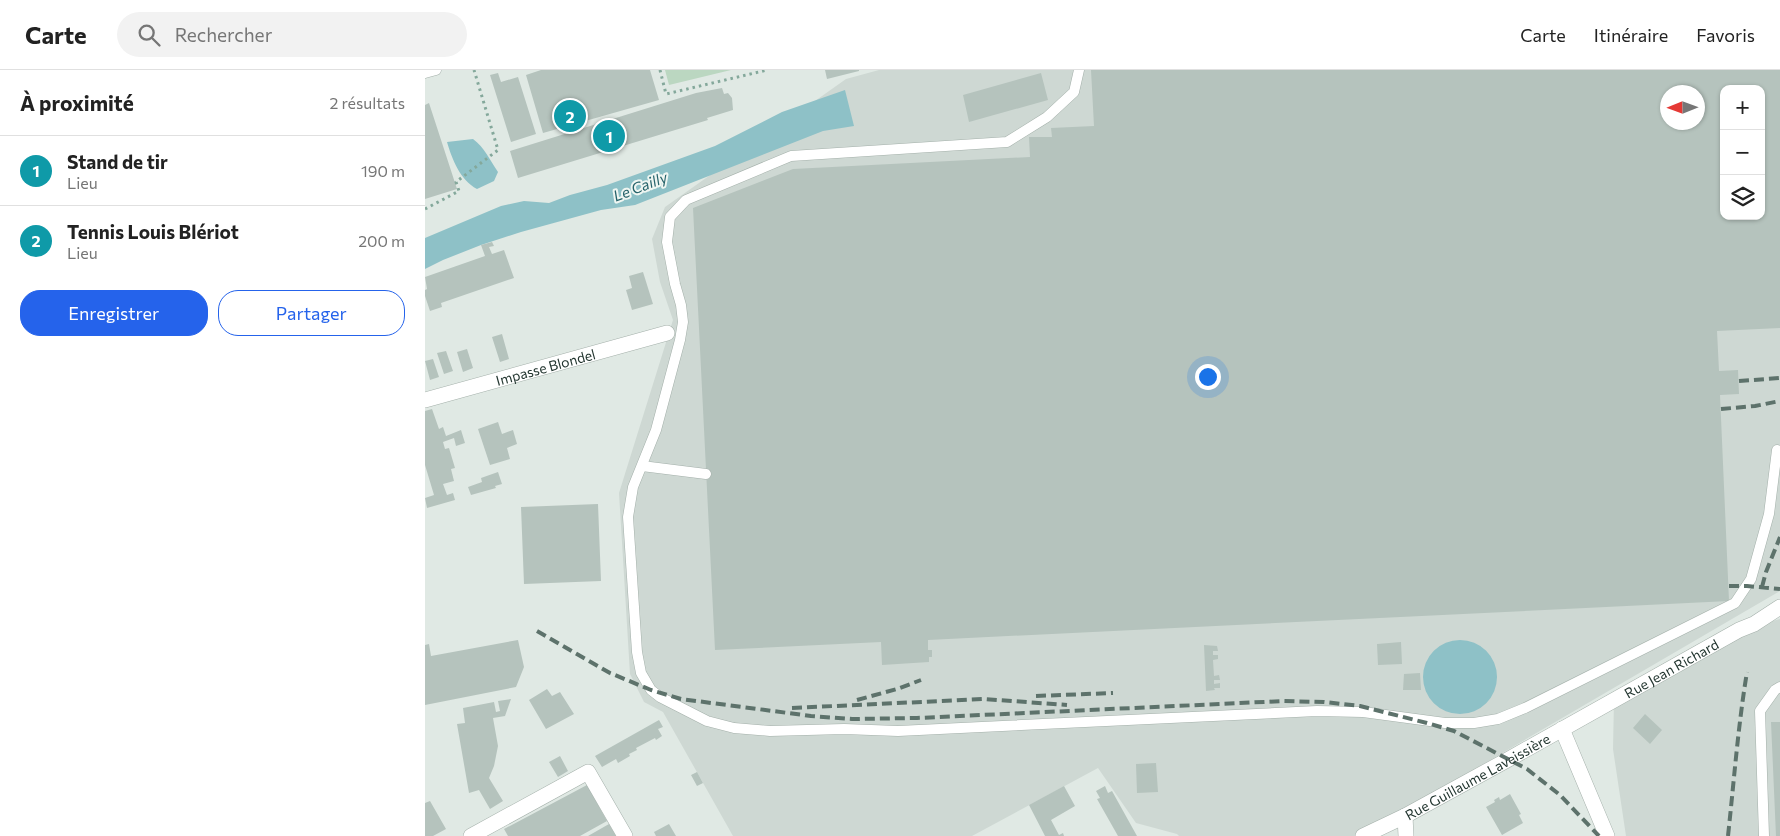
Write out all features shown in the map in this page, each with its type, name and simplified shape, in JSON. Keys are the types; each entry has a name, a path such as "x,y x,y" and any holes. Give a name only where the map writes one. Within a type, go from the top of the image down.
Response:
{"street":[{"name":"Impasse Blondel","path":"425,400 667,333"},
{"name":"Rue Jean Richard","path":"1562,729 1780,608"},
{"name":"Rue Guillaume Laveissière","path":"1363,836 1405,816 1562,729"},
{"path":"1562,729 1607,836"},
{"path":"471,836 588,772 625,836"},
{"path":"1405,816 1406,836"}],"lane":[{"path":"425,73 436,70"},
{"path":"1079,70 1074,92 1047,117 1007,142 791,156 686,200 670,218 667,242 683,322 657,430 633,487 628,517 637,652 641,673 651,690 660,697 707,721 734,728 770,731 844,729 898,731 1317,711 1363,712 1445,723 1474,723 1497,719 1525,708 1735,603 1751,579 1769,514 1777,450 1780,451"},
{"path":"642,466 707,474"},
{"path":"1764,836 1761,711 1775,690 1780,687"}],"path":[{"path":"425,210 459,191 456,182 498,150 474,70"},
{"path":"660,70 666,94 767,70"}],"shaded area":[{"path":"879,70 1780,70 1780,591 1360,836 1179,836 1136,823 1098,768 972,836 733,836 663,712 644,702 630,674 619,493 673,320 660,282 652,239 665,207 846,79"},
{"path":"1780,619 1780,836 1626,836 1613,749 1614,700 1739,630"}],"green space":[{"path":"665,70 731,70 669,85"}],"water":[{"name":"Le Cailly","path":"845,90 854,126 823,131 635,205 601,210 521,232 481,245 425,269 425,238 501,206 524,201 549,203 607,185 715,146 782,112"},
{"path":"473,139 484,150 498,172 494,181 477,189 461,175 447,142"},
{"path":"1460,640 1474,643 1486,651 1494,663 1497,677 1494,691 1486,703 1474,711 1460,714 1446,711 1434,703 1426,691 1423,677 1426,663 1434,651 1446,643"}],"building":[{"path":"541,70 650,70 659,100 543,133 526,75"},
{"path":"825,70 859,70 859,71 827,79"},
{"path":"1091,70 1780,70 1780,328 1717,331 1719,371 1738,370 1739,394 1720,395 1729,601 928,640 928,650 932,650 932,657 929,657 929,662 882,665 881,642 715,650 693,208 793,169 1030,157 1029,137 1052,137 1051,128 1094,126"},
{"path":"498,73 501,82 518,77 536,134 511,142 490,75"},
{"path":"1041,73 1048,100 969,122 963,95"},
{"path":"722,88 724,94 728,93 732,98 733,110 707,118 708,120 518,178 510,151 696,93"},
{"path":"429,103 457,189 425,199 425,105"},
{"path":"492,242 494,246 489,247 492,254 504,250 514,278 441,303 442,307 430,311 425,296 425,290 427,289 425,277 485,256 481,245"},
{"path":"643,272 653,304 632,310 626,290 632,288 629,276"},
{"path":"502,334 509,359 500,362 492,337"},
{"path":"467,349 473,368 463,372 457,352"},
{"path":"446,351 453,371 444,374 437,353"},
{"path":"433,359 439,377 430,380 425,361"},
{"path":"432,409 439,429 443,427 446,436 461,430 465,443 456,446 454,438 443,442 445,449 449,448 455,468 451,469 454,481 443,484 447,495 453,493 455,500 427,508 425,498 434,495 425,465 425,411"},
{"path":"498,422 502,434 513,430 517,444 507,448 510,459 490,465 478,429"},
{"path":"498,472 502,484 495,486 496,488 471,495 468,487 482,482 481,478"},
{"path":"598,504 601,581 524,584 521,507"},
{"path":"518,640 524,667 516,687 425,705 425,645 429,644 431,656"},
{"path":"1401,642 1402,664 1378,665 1377,644"},
{"path":"1204,645 1217,646 1218,651 1213,651 1213,655 1218,655 1218,659 1213,660 1214,676 1219,675 1220,680 1214,680 1214,684 1220,683 1220,688 1214,688 1215,690 1206,691"},
{"path":"1420,673 1421,690 1403,690 1404,674"},
{"path":"547,689 552,696 560,692 574,714 546,729 529,700"},
{"path":"511,699 505,716 493,718 498,746 494,766 489,778 503,801 490,809 479,790 469,793 457,724 465,723 463,708 494,702 496,712 500,711 498,701"},
{"path":"1645,714 1662,730 1650,744 1633,728"},
{"path":"659,720 663,727 658,729 662,736 636,748 637,750 629,754 630,756 618,763 616,759 602,767 595,756"},
{"path":"1771,722 1780,722 1780,836 1776,836"},
{"path":"560,756 568,771 558,777 549,762"},
{"path":"1156,763 1158,792 1137,793 1136,764"},
{"path":"697,772 703,783 697,786 691,775"},
{"path":"587,785 607,821 580,836 508,836 504,829"},
{"path":"1064,786 1075,806 1051,820 1059,835 1063,833 1064,836 1045,836 1029,805"},
{"path":"1105,786 1108,793 1112,791 1137,836 1118,836 1097,799 1100,798 1096,791"},
{"path":"1510,794 1521,814 1519,815 1523,823 1502,835 1486,807 1495,802 1494,800 1499,797 1500,800"},
{"path":"430,801 446,829 433,836 425,836 425,803"},
{"path":"609,824 616,836 588,836"},
{"path":"669,824 676,836 656,836 654,832"}],"railway":[{"path":"1739,381 1780,378"},
{"path":"1721,409 1755,406 1780,401"},
{"path":"1762,587 1780,537"},
{"path":"1729,586 1780,589"},
{"path":"537,631 610,673 651,690 681,699 811,716 852,719 917,718 1284,701 1324,702 1360,706 1454,731 1527,769 1560,795 1599,836"},
{"path":"1728,836 1747,672"},
{"path":"857,700 921,680"},
{"path":"1036,696 1113,693"},
{"path":"792,708 984,699 1067,705"}],"place":[{"name":"Tennis Louis Blériot","path":"570,116"},
{"name":"Stand de tir","path":"609,136"}]}
